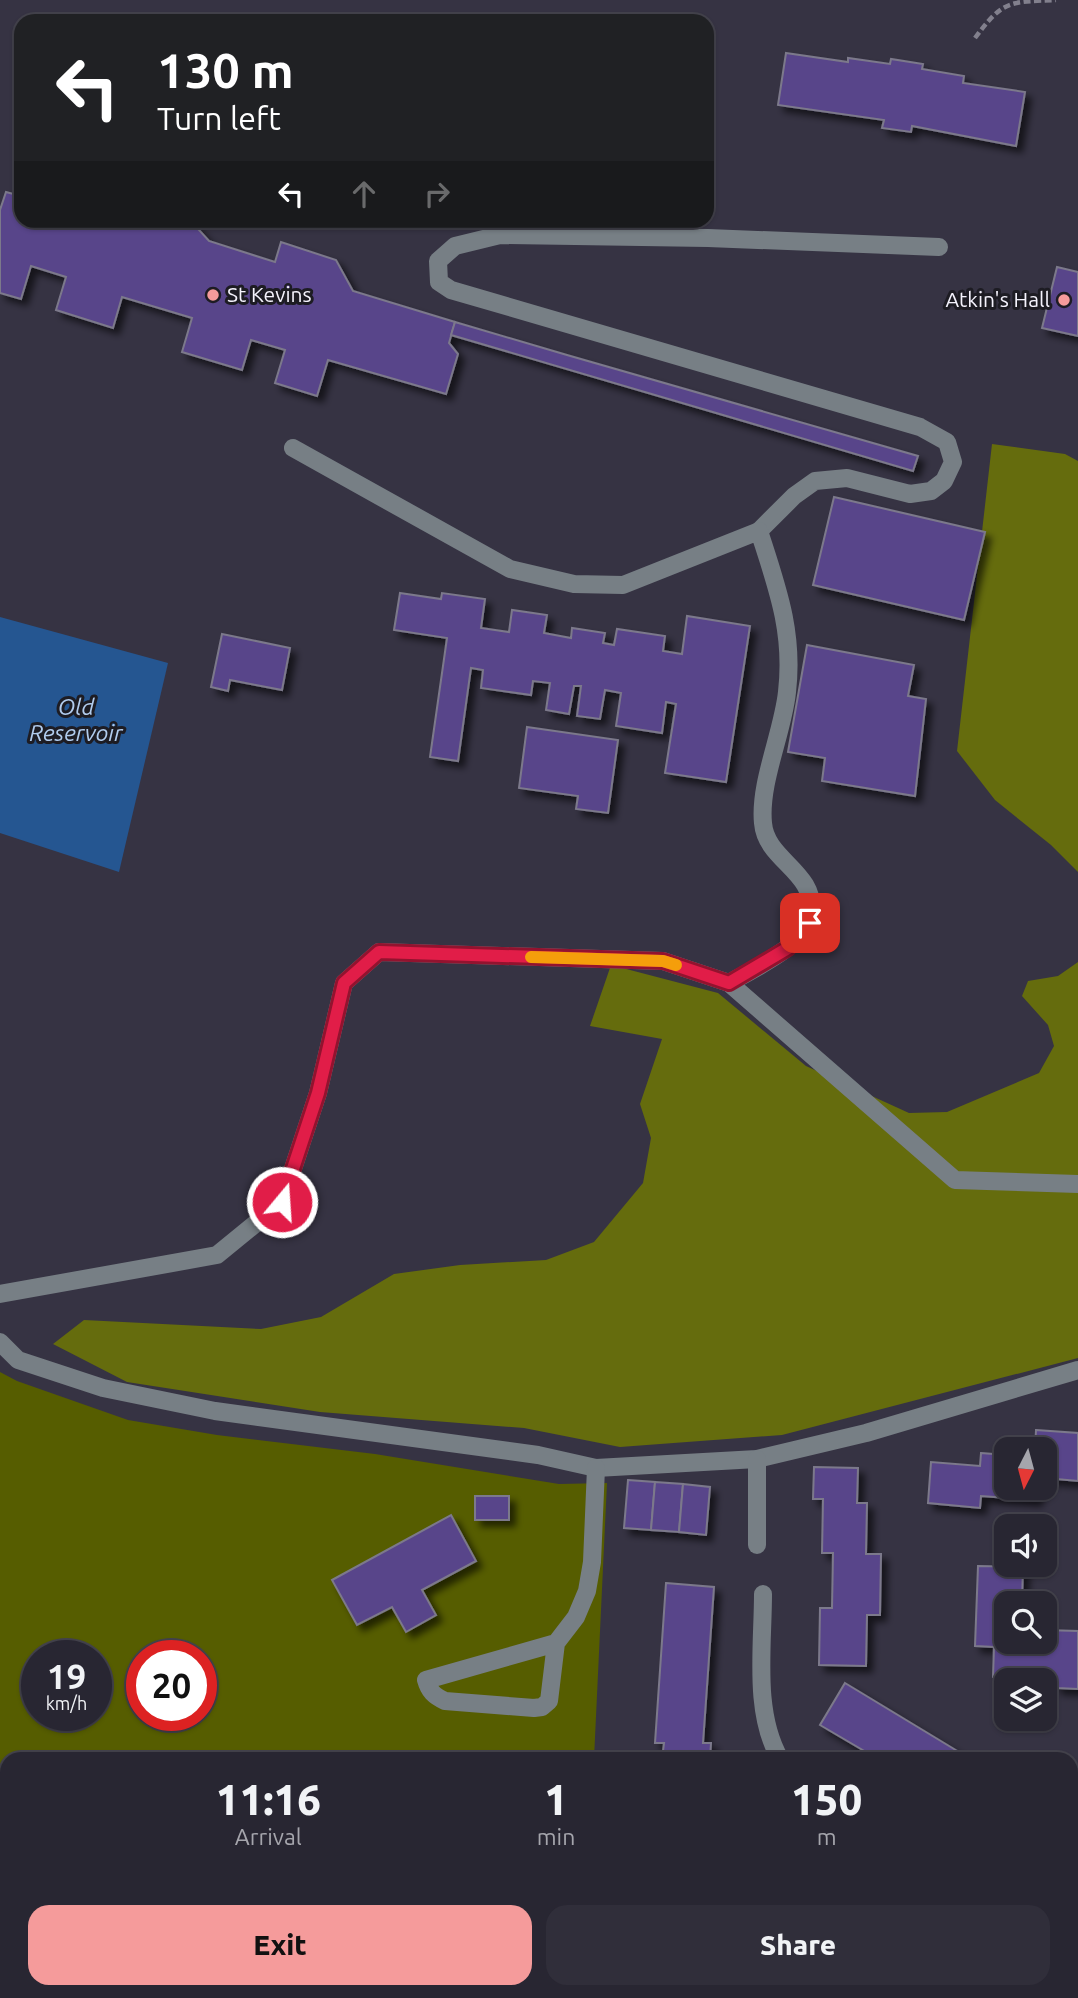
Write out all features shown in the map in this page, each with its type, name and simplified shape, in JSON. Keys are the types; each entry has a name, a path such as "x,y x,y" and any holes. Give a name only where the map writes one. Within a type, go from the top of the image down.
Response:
{"street":[{"path":"293,448 510,569 574,584 623,585 759,531 794,496 815,481 847,478 910,494 931,491 944,481 953,463 947,442 920,427 452,290 439,282 439,261 455,246 500,234 708,238 939,247"},
{"path":"729,983 788,948 810,923 813,900 797,871 773,851 763,824 766,791 787,693 789,638 780,597 759,531"},
{"path":"0,1294 217,1255 282,1202 318,1093 344,983 379,952 663,961 729,983 955,1180 1078,1184"},
{"path":"0,1342 18,1360 115,1391 215,1411 538,1455 596,1468 757,1459 866,1433 1078,1370"},
{"path":"757,1459 757,1545"},
{"path":"556,1643 426,1680 436,1697 445,1701 534,1709 549,1701 556,1643 576,1617 587,1591 592,1562 596,1468"},
{"path":"763,1594 762,1710 776,1752"}],"path":[{"path":"975,38 995,11 1007,5 1022,1 1056,0"}],"green space":[{"path":"992,444 1065,454 1078,461 1078,872 1051,845 995,800 957,751"},
{"path":"1078,962 1078,1358 782,1435 620,1447 524,1428 320,1412 127,1382 53,1344 84,1320 261,1329 321,1317 394,1274 460,1265 546,1260 594,1242 643,1183 651,1138 640,1104 662,1039 590,1026 611,965 718,993 806,1066 909,1113 947,1112 1039,1073 1054,1046 1048,1025 1022,996 1028,981 1058,976"},
{"path":"0,1372 17,1381 128,1420 217,1435 375,1454 559,1484 607,1483 594,1752 0,1752"}],"water":[{"name":"Old Reservoir","path":"0,617 168,663 119,872 0,833"}],"building":[{"path":"786,53 848,62 848,58 890,64 891,59 923,64 922,69 964,76 963,83 1025,92 1016,146 912,126 911,132 882,128 884,120 778,105"},
{"name":"St Kevins","path":"6,192 14,194 14,228 197,228 209,241 275,262 281,242 336,260 353,291 455,322 449,343 458,354 446,394 328,360 317,396 275,383 285,350 251,340 242,370 182,352 192,318 122,297 113,328 56,310 66,277 31,266 21,299 0,293 0,210"},
{"name":"Atkin's Hall","path":"1057,267 1078,272 1078,336 1042,328"},
{"path":"455,322 918,456 913,471 451,335"},
{"path":"834,497 985,532 964,620 813,585"},
{"path":"400,593 441,599 442,593 485,599 481,628 509,632 512,610 547,615 544,633 571,638 572,628 605,633 603,643 614,645 617,629 665,636 663,651 682,654 687,616 750,626 726,782 665,773 676,704 666,702 662,733 616,726 621,693 605,690 600,719 577,716 581,686 574,686 569,714 546,710 550,683 533,681 531,695 481,688 483,670 471,668 458,761 430,757 447,638 394,630"},
{"path":"222,634 290,648 282,690 230,680 228,691 211,687"},
{"path":"807,645 914,665 908,696 926,699 915,796 822,781 825,758 788,752"},
{"path":"527,727 618,740 608,813 576,809 578,796 519,788"},
{"path":"1036,1430 1078,1433 1078,1481 1057,1479 1057,1437 1036,1437"},
{"path":"981,1453 994,1454 994,1497 981,1496 980,1508 928,1503 931,1462 980,1466"},
{"path":"814,1467 858,1468 857,1503 867,1503 866,1554 881,1554 880,1615 867,1615 866,1666 819,1665 820,1608 832,1608 833,1553 822,1553 823,1499 813,1499"},
{"path":"628,1480 655,1482 651,1530 624,1528"},
{"path":"655,1482 683,1484 679,1532 651,1530"},
{"path":"683,1484 710,1487 706,1535 679,1532"},
{"path":"475,1496 509,1496 509,1520 475,1520"},
{"path":"451,1515 476,1561 422,1590 436,1615 406,1632 392,1607 357,1625 332,1580"},
{"path":"978,1566 994,1566 994,1577 1023,1577 1022,1591 994,1591 994,1647 975,1646"},
{"path":"666,1583 714,1587 703,1743 711,1743 710,1752 663,1752 664,1743 655,1743"},
{"path":"1057,1630 1078,1631 1078,1689 1057,1688 1057,1668 994,1668 993,1677 994,1647 994,1654 1057,1654"},
{"path":"845,1683 959,1752 866,1752 820,1725"}],"slow traffic":[{"path":"531,957 663,961 676,965"}],"place":[{"name":"St Kevins","path":"213,295"},
{"name":"Atkin's Hall","path":"1064,300"}],"route":[{"path":"282,1202 318,1093 344,983 379,952 663,961 729,983 788,948 810,923"}]}
